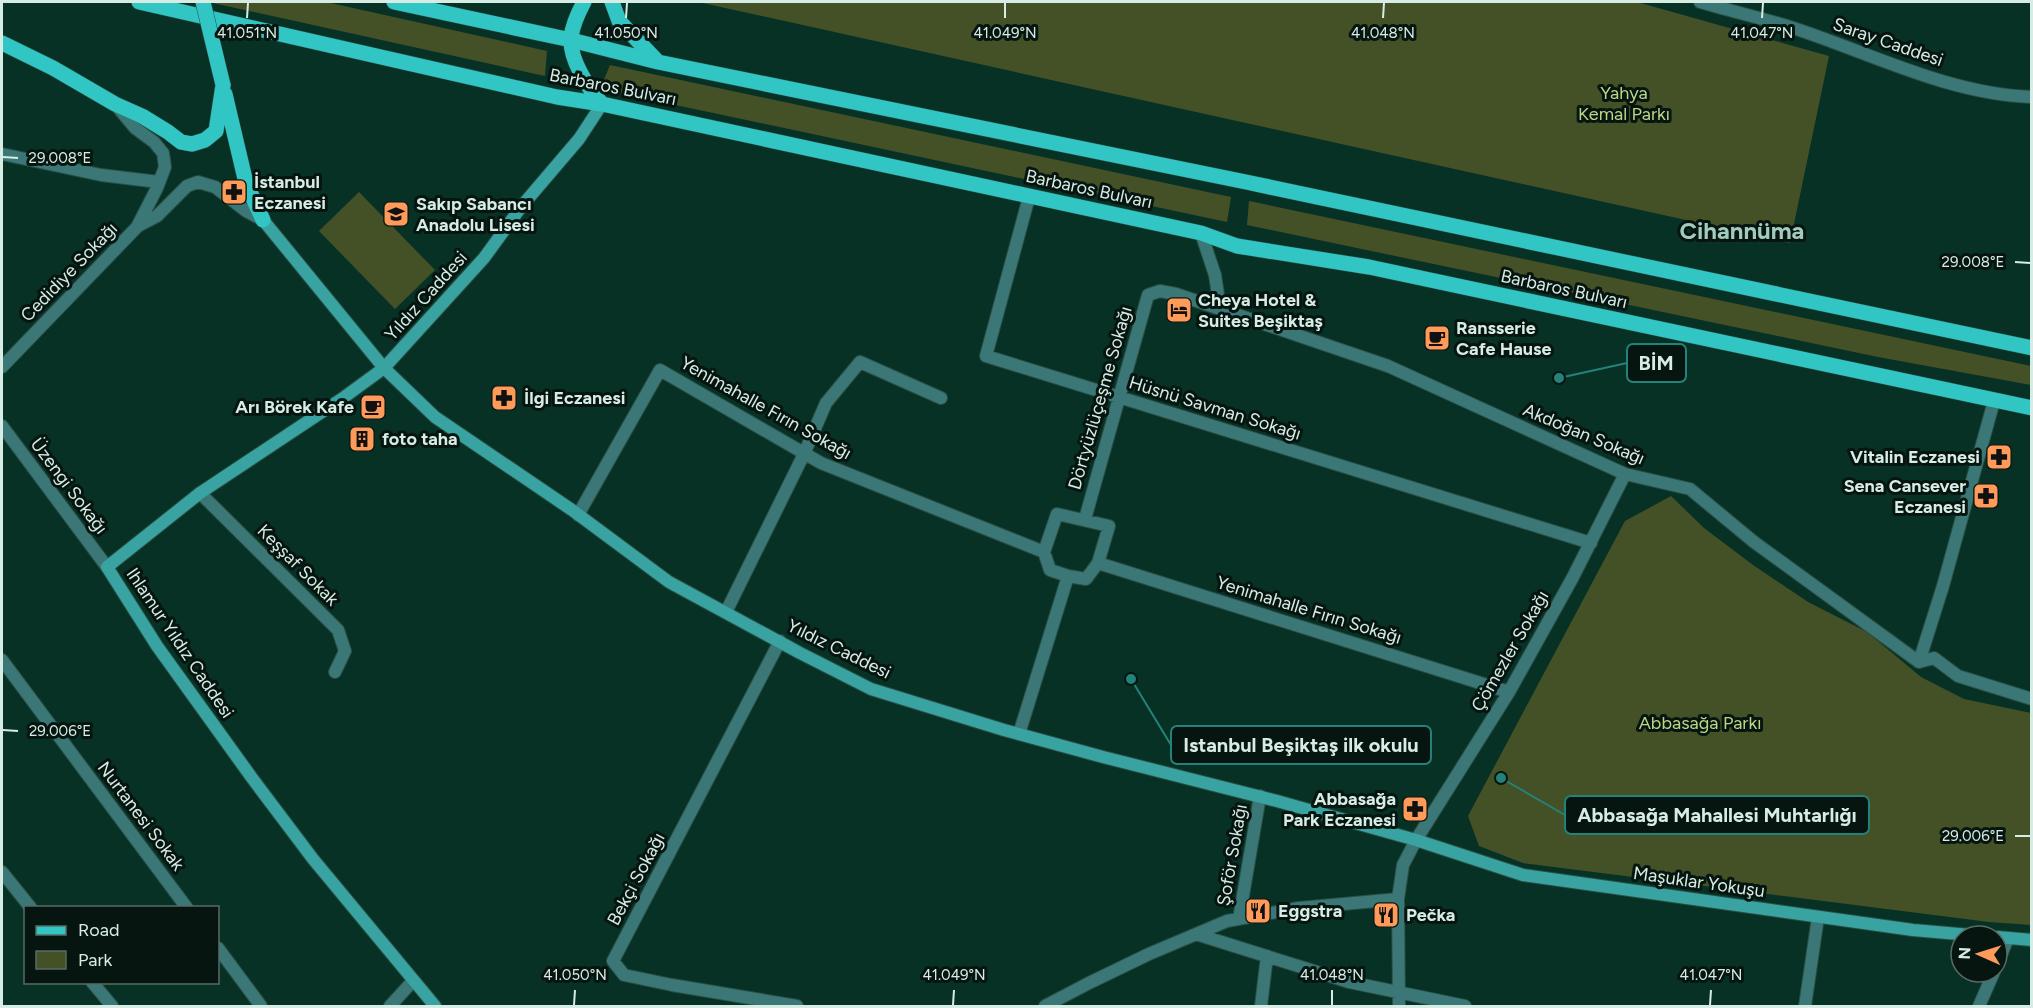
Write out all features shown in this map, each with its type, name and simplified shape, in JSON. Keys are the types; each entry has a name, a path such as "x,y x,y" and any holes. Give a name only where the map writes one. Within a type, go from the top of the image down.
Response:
{"main road":[{"name":"Barbaros Bulvarı","path":"139,2 550,95 602,104 1201,233 1237,246 1369,267 2031,408"},
{"path":"203,2 246,183 263,220"},
{"name":"Barbaros Bulvarı","path":"394,2 571,40 658,62 1246,182 2031,348"},
{"path":"584,2 573,26 571,40 581,76 590,91 602,104"},
{"path":"612,2 619,21 658,62"},
{"path":"2,43 53,68 114,104 142,116 182,142 192,144 205,140 216,131 223,85"}],"street":[{"name":"Saray Caddesi","path":"1700,2 1784,25 1921,74 1981,90 2031,97"},
{"name":"Cedidiye Sokağı","path":"114,104 135,128 154,142 163,153 165,167 137,227"},
{"name":"Yıldız Caddesi","path":"384,368 484,258 521,207 579,139 602,104"},
{"path":"2,154 101,175 159,182"},
{"name":"Cedidiye Sokağı","path":"2,367 137,227 157,216 188,186 198,182 215,187 246,211 263,220"},
{"name":"Hüsnü Savman Sokağı","path":"1029,197 986,357 1591,543"},
{"name":"Yıldız Caddesi","path":"263,220 384,368 435,417 578,515 669,582 871,688 1019,734 1260,796 1416,840"},
{"path":"1201,233 1215,275 1220,308"},
{"name":"Dörtyüzlüçeşme Sokağı","path":"1085,519 1148,295 1160,291 1220,308"},
{"name":"Akdoğan Sokağı","path":"1220,308 1260,324 1388,366 1625,474 1690,489 1754,542 1919,662 1934,658 1958,675 2031,699"},
{"path":"726,612 804,454 826,404 860,362 941,398"},
{"name":"Ihlamur Yıldız Caddesi","path":"384,368 200,493 107,567 157,646 252,778 313,859 412,982 435,1006"},
{"name":"Yenimahalle Fırın Sokağı","path":"578,515 660,370 821,463 1044,552"},
{"path":"1919,662 1943,586 1994,401"},
{"name":"Üzengi Sokağı","path":"2,426 107,567"},
{"name":"Çömezler Sokağı","path":"1399,1006 1398,899 1403,865 1416,840 1509,692 1591,543 1625,474"},
{"name":"Keşşaf Sokak","path":"200,493 338,630 345,651 335,672"},
{"name":"Dörtyüzlüçeşme Sokağı","path":"1044,552 1057,514 1085,519 1109,526 1098,563"},
{"path":"1044,552 1050,570 1068,576 1086,579 1098,563"},
{"name":"Yenimahalle Fırın Sokağı","path":"1098,563 1509,692"},
{"path":"1019,734 1068,576"},
{"name":"Bekçi Sokağı","path":"780,641 613,961 624,975 672,986 797,1006"},
{"name":"Nurtanesi Sokak","path":"2,660 186,906"},
{"name":"Şoför Sokağı","path":"1239,919 1260,796"},
{"name":"Maşuklar Yokuşu","path":"1416,840 1523,875 1949,933"},
{"path":"2,872 29,906"},
{"path":"1045,1006 1089,983 1227,921 1299,908 1398,899"},
{"path":"1804,1006 1818,917"},
{"path":"1196,934 1349,982 1465,1006"},
{"path":"2009,938 2031,940"},
{"path":"219,949 261,1006"},
{"path":"1261,1006 1267,956"},
{"path":"390,1006 412,982"},
{"path":"94,984 111,1006"},
{"path":"1979,1006 1989,984"}],"green space":[{"path":"208,2 326,2 547,51 545,76"},
{"name":"Yahya Kemal Parkı","path":"698,2 1637,2 1829,56 1790,243"},
{"path":"610,65 1231,197 1227,222 600,89"},
{"path":"359,192 435,270 395,309 319,231"},
{"path":"1249,201 2031,366 2031,385 1878,357 1247,225"},
{"name":"Abbasağa Parkı","path":"1671,496 1704,528 1753,565 1808,602 1867,632 1921,677 1964,699 2031,713 2031,925 1989,922 1523,863 1479,846 1468,816 1625,521"}],"place":[{"name":"İstanbul Eczanesi","path":"234,192"},
{"name":"Sakıp Sabancı Anadolu Lisesi","path":"396,214"},
{"name":"Cheya Hotel & Suites Beşiktaş","path":"1179,310"},
{"name":"Ransserie Cafe Hause","path":"1437,338"},
{"name":"BİM","path":"1559,378"},
{"name":"İlgi Eczanesi","path":"504,398"},
{"name":"Arı Börek Kafe","path":"373,407"},
{"name":"foto taha","path":"362,439"},
{"name":"Vitalin Eczanesi","path":"1999,457"},
{"name":"Sena Cansever Eczanesi","path":"1986,496"},
{"name":"Istanbul Beşiktaş ilk okulu","path":"1131,679"},
{"name":"Abbasağa Mahallesi Muhtarlığı","path":"1501,778"},
{"name":"Abbasağa Park Eczanesi","path":"1415,809"},
{"name":"Eggstra","path":"1258,911"},
{"name":"Pečka","path":"1386,915"}],"district":[{"name":"Cihannüma","path":"1742,230"}]}
